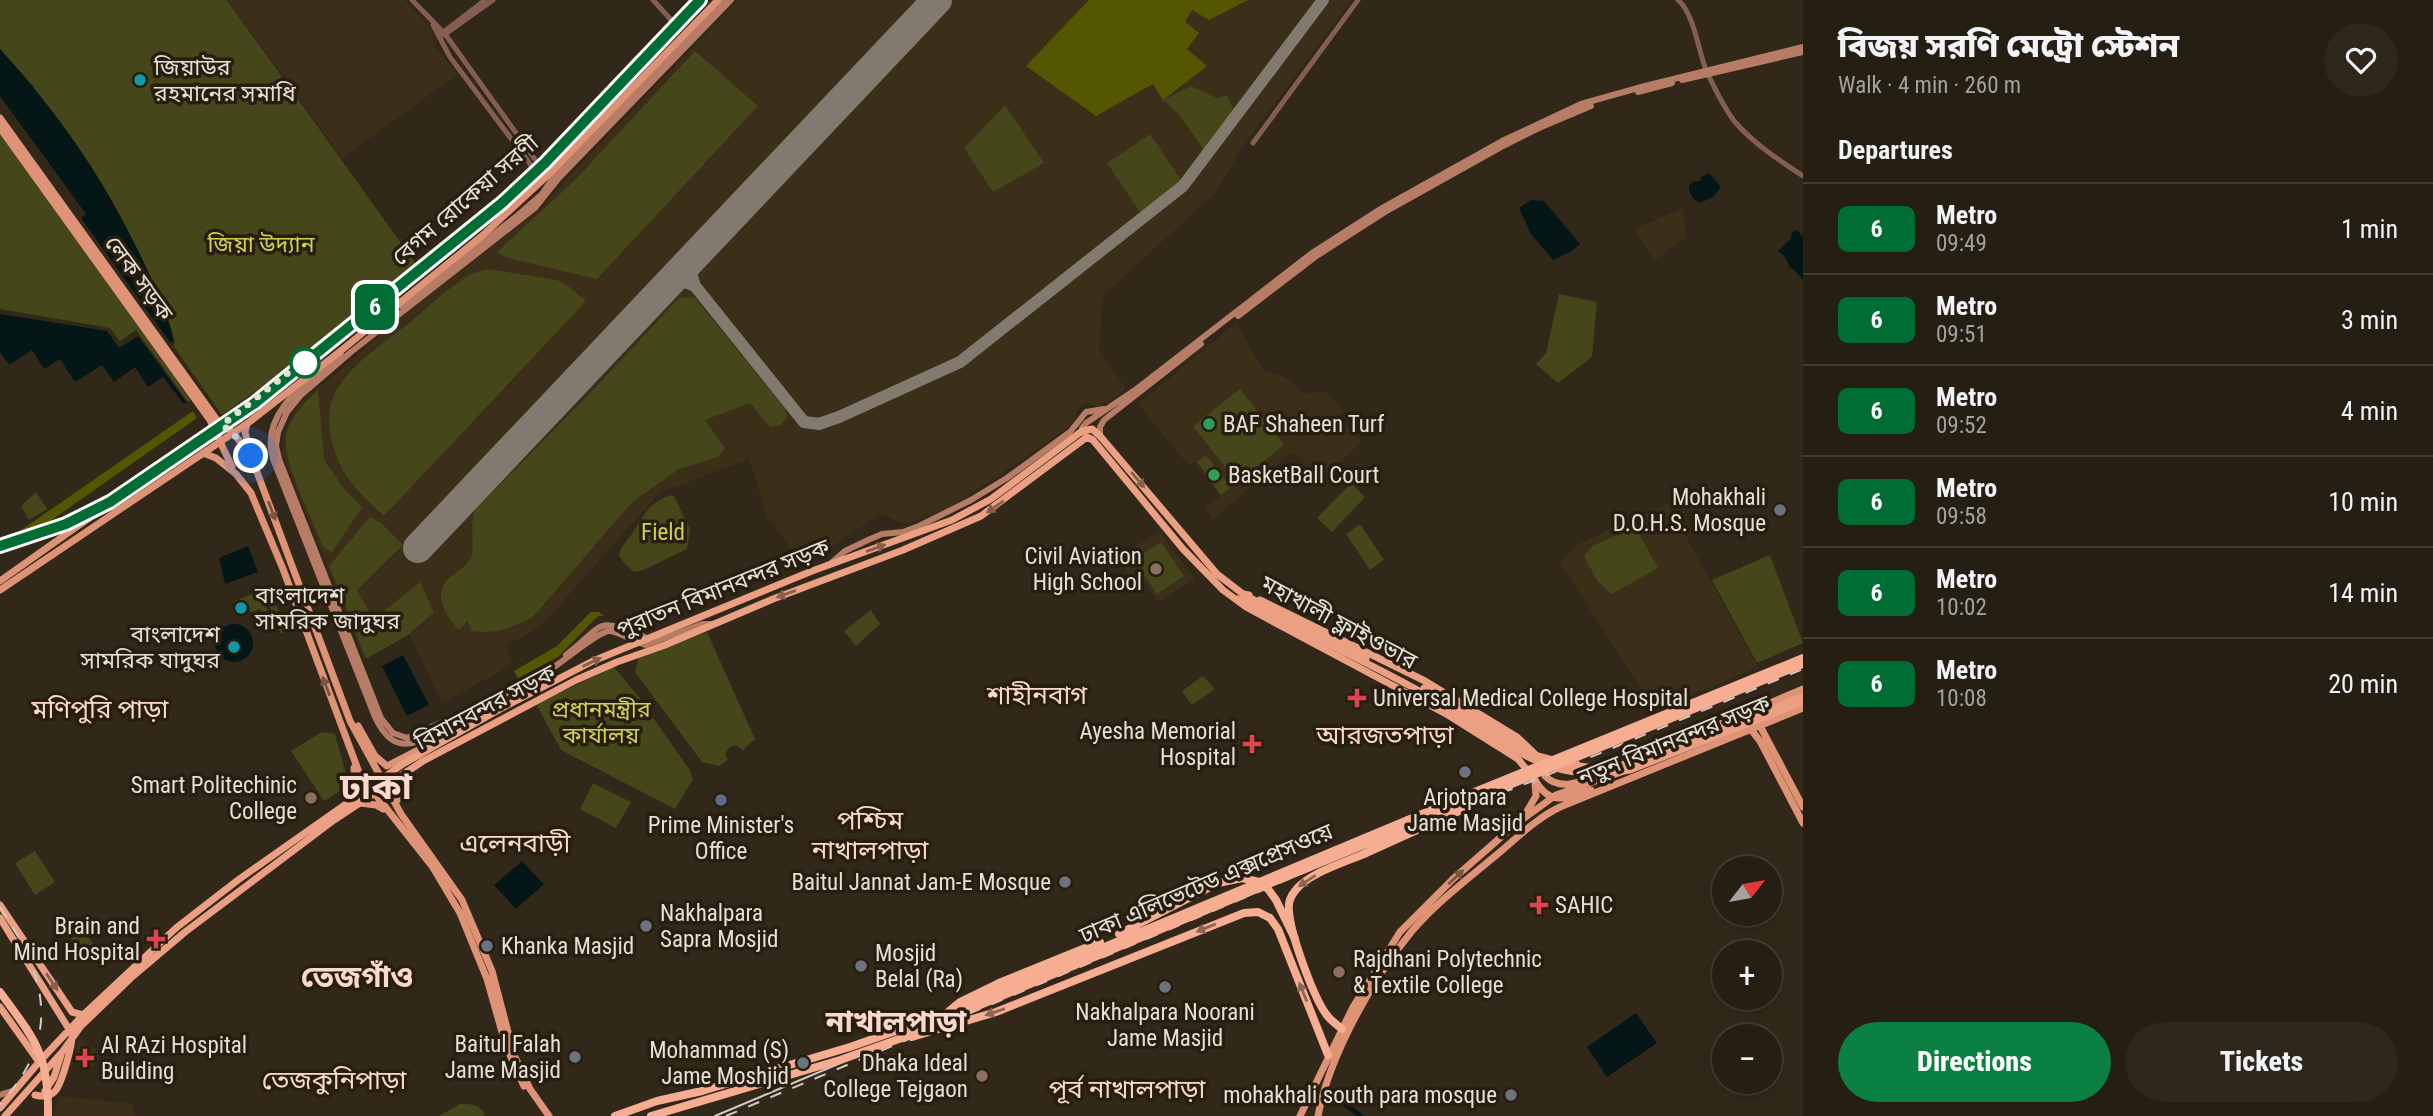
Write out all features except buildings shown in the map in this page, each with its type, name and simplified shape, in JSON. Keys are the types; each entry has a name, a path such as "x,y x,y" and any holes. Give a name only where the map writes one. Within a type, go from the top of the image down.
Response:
{"highway":[{"name":"পুরাতন বিমানবন্দর সড়ক","path":"368,787 466,728 613,653 829,565 933,528 975,509 1090,434"},
{"name":"বিমানবন্দর সড়ক","path":"356,800 374,794 431,756 576,680 634,654 654,649 903,550 981,516 1090,434"},
{"path":"1090,434 1240,597 1246,607 1448,715 1518,759 1535,780"},
{"path":"812,572 817,583"},
{"path":"1240,597 1282,610 1425,681 1475,710 1524,742 1531,749 1545,776"},
{"name":"মহাখালী ফ্লাইওভার","path":"1240,597 1447,700 1526,750 1548,760 1572,765 1605,768 1635,762 1803,696"},
{"name":"মহাখালী ফ্লাইওভার","path":"1240,597 1420,691 1519,751 1563,770 1601,774 1630,770 1803,702"},
{"path":"634,644 634,654"},
{"path":"613,653 617,662"},
{"name":"ঢাকা এলিভেটেড এক্সপ্রেসওয়ে","path":"615,1116 657,1101 702,1091 850,1047 947,1013 1464,796 1803,658"},
{"name":"ঢাকা এলিভেটেড এক্সপ্রেসওয়ে","path":"651,1116 840,1060 899,1039 1803,664"},
{"name":"বিমানবন্দর সড়ক","path":"72,1033 83,1015 194,925 334,820 368,787"},
{"path":"1295,939 1289,904 1294,891 1306,880 1457,813 1490,793"},
{"path":"947,1013 960,1002 999,983 1129,930 1218,883 1247,878 1264,885 1276,900 1295,939 1321,1006 1332,1021 1342,1028"},
{"path":"0,905 72,1012 83,1015"},
{"path":"899,1039 996,1012 1253,911 1270,918 1278,929 1328,1055"},
{"path":"0,918 72,1033 70,1052 58,1085 50,1095 35,1095"},
{"path":"0,992 40,1053 47,1077 47,1116"},
{"name":"বিমানবন্দর সড়ক","path":"0,1108 39,1062 81,1026 110,994"},
{"path":"0,1007 39,1062"},
{"path":"20,1098 43,1093 49,1087 72,1033"},
{"path":"5,1116 63,1051"},
{"path":"0,1097 11,1096"}],"main road":[{"name":"বেগম রোকেয়া সরণী","path":"0,581 218,427 495,205 537,167 697,0"},
{"name":"বেগম রোকেয়া সরণী","path":"0,590 248,423 483,235 544,178 718,0"},
{"path":"647,638 616,626 600,626 545,670 415,736 408,738 396,735 381,718 326,580 279,459 275,431 280,412 299,389 542,194 555,175 724,0"},
{"path":"634,644 614,632 603,632 547,672 424,738 409,744 393,741 385,734 375,717 286,491 269,440 286,412 300,396 351,352 535,208 559,178 731,0"},
{"path":"674,23 684,34"},
{"path":"829,565 845,551 877,536 903,532 953,510 1007,478 1112,405 1312,253 1407,193 1502,141 1574,107 1803,50"},
{"path":"1090,420 1082,428 1090,434 1287,277 1385,212 1505,145 1563,117 1630,94 1708,72"},
{"name":"লেক সড়ক","path":"0,118 218,427 233,433 251,456"},
{"path":"0,128 218,427 225,457 251,493 263,519 360,775 374,794 398,816 456,898 484,952 518,1065 550,1116"},
{"name":"বেগম রোকেয়া সরণী","path":"494,233 542,190 544,178"},
{"path":"1070,432 1086,412 1099,411 1112,405"},
{"path":"248,423 245,432 251,456 342,698 357,736 387,786 398,816"},
{"path":"203,453 216,458 236,474"},
{"name":"বিমানবন্দর সড়ক","path":"634,644 650,644 702,624 714,624"},
{"name":"নতুন বিমানবন্দর সড়ক","path":"1667,747 1803,689"},
{"path":"342,698 375,756 387,766 466,728"},
{"name":"নতুন বিমানবন্দর সড়ক","path":"1318,1116 1325,1085 1354,1020 1412,931 1539,819 1557,809 1803,708"},
{"path":"1751,712 1803,807"},
{"path":"1738,717 1763,746 1803,823"},
{"path":"1545,776 1560,784 1579,782 1667,747"},
{"path":"1301,1116 1342,1028 1400,932 1453,879 1516,824 1553,797 1613,776 1667,747"},
{"path":"350,750 356,800 376,805 398,816"},
{"path":"398,816 396,788 402,775"},
{"path":"1535,780 1542,791 1553,797 1567,798 1638,775"},
{"path":"1516,824 1535,801 1535,780"},
{"path":"494,990 500,1029 513,1065 544,1116"},
{"path":"0,1097 17,1089"}],"street":[{"path":"412,0 453,46 521,139 544,178"},
{"path":"441,34 485,0"},
{"path":"441,34 493,0"},
{"path":"653,0 674,23"},
{"path":"1253,144 1358,0"},
{"path":"1678,0 1690,19 1708,72 1736,123 1778,159 1803,176"},
{"path":"441,34 446,51 515,144 537,167"},
{"path":"446,51 453,46"},
{"path":"479,96 485,91"},
{"path":"515,144 521,139"},
{"path":"47,1116 50,1095"}],"shaded area":[{"path":"228,0 405,0 432,31 434,45 457,75 342,158"},
{"path":"738,0 1351,0 1242,148 1215,193 1103,296 1099,349 1126,389 1098,408 1088,403 1078,408 1074,422 949,508 905,524 881,514 803,566 767,516 749,459 659,493 543,624 524,637 505,645 512,665 442,703 408,631 364,659 282,453 284,432 302,400 335,375 396,320 542,208 567,178"},
{"path":"1089,0 1248,0 1209,20 1192,10 1185,22 1199,33 1187,49 1207,66 1163,100 1153,84 1096,116 1026,66"},
{"path":"0,49 63,126 99,179 146,267 166,314 174,342 170,342 81,218 86,214 0,96"},
{"path":"1709,173 1721,187 1713,197 1700,203 1692,196 1689,186"},
{"path":"1531,200 1544,201 1580,244 1553,260 1531,234 1519,208"},
{"path":"1683,208 1687,237 1655,260 1634,229"},
{"path":"1797,230 1803,237 1803,280 1778,251 1791,238 1792,232"},
{"path":"0,314 107,331 119,348 138,336 187,403 183,403 163,377 148,387 135,367 114,382 102,365 75,382 60,359 44,369 32,350 9,365 0,352"},
{"path":"1236,323 1263,370 1286,378 1304,394 1325,391 1344,411 1339,417 1362,442 1321,480 1298,455 1291,453 1213,519 1205,509 1220,496 1194,462 1189,466 1138,404"},
{"path":"193,411 197,418 6,552 1,544"},
{"path":"1668,504 1758,667 1655,710 1560,563 1580,543"},
{"name":"Civil Aviation High School","path":"1159,531 1195,579 1158,602 1142,579 1136,583 1118,558"},
{"path":"248,546 258,572 225,584 219,558"},
{"path":"591,612 599,612 604,616 598,616 558,657 518,679 514,671 557,646"},
{"path":"234,624 248,629 253,643 248,657 234,662 220,657 215,643 220,629"},
{"path":"403,655 429,705 407,716 382,666"},
{"path":"522,861 544,884 516,909 494,885"},
{"path":"1636,1013 1657,1043 1607,1077 1587,1047"},
{"path":"79,1039 101,1052 93,1067 74,1056"},
{"path":"60,1097 132,1103 135,1116 53,1116"}],"green space":[{"name":"জিয়া উদ্যান","path":"0,0 227,0 418,267 307,354 222,415 174,347 174,339 33,86 0,49"},
{"path":"695,51 758,106 597,279 508,258 497,252 576,179"},
{"path":"1191,86 1217,98 1227,95 1235,112 1206,153 1178,113 1163,100"},
{"path":"1005,105 1044,163 993,192 964,148"},
{"path":"0,131 191,400 188,402 136,330 120,341 110,328 0,309"},
{"path":"1150,134 1183,183 1140,212 1107,163"},
{"path":"488,269 557,280 586,301 384,516 355,487 337,458 329,423 336,391 352,370 440,297 469,276"},
{"path":"1559,294 1597,302 1592,357 1558,383 1536,364 1546,353"},
{"path":"694,297 785,408 787,418 780,426 770,427 750,403 705,420 725,448 718,457 679,469 631,503 533,617 511,627 488,632 472,631 467,621 459,630 447,614 441,594 446,581 470,559 475,510 679,298"},
{"path":"1240,389 1284,445 1237,482 1193,426"},
{"path":"318,390 324,460 345,490 362,507 332,552 324,548 294,477 286,449 287,431 293,418"},
{"name":"BasketBall Court","path":"1206,455 1231,487 1221,495 1197,462"},
{"path":"1351,483 1365,497 1332,532 1317,518"},
{"path":"36,492 47,509 29,520 21,506"},
{"name":"Field","path":"671,495 674,496 690,529 687,549 644,570 634,572 619,555 621,549 646,511"},
{"path":"370,517 381,523 403,545 357,590 374,619 420,582 434,612 408,635 366,659 329,566"},
{"path":"1360,524 1384,560 1370,570 1346,534"},
{"path":"1635,527 1658,568 1612,594 1598,582 1584,556 1593,546"},
{"path":"1161,542 1184,576 1157,594 1134,560"},
{"path":"1770,555 1803,643 1757,663 1712,580"},
{"path":"269,588 287,631 281,634 263,590"},
{"path":"260,591 274,628 260,610 256,613 237,607 235,601"},
{"path":"871,610 880,624 856,646 844,631"},
{"name":"প্রধানমন্ত্রীর কার্যালয়","path":"707,632 755,739 743,750 738,746 731,746 725,754 728,760 719,766 702,762 635,672 639,656"},
{"name":"প্রধানমন্ত্রীর কার্যালয়","path":"614,667 638,696 689,769 693,779 675,809 561,750 536,704"},
{"path":"1203,676 1215,689 1192,705 1182,691"},
{"path":"322,732 335,734 349,785 324,801 291,751"},
{"path":"593,783 631,802 616,828 580,809"},
{"path":"35,851 55,882 35,895 15,863"},
{"path":"84,930 95,947 82,955 71,939"},
{"path":"460,1104 478,1107 485,1116 439,1116"}],"waterway":[{"path":"1335,1097 1361,1116"}],"taxiway":[{"path":"669,283 682,281 695,286 804,422 819,424 839,417 960,362 1183,186 1323,0"},
{"path":"693,257 691,273 695,286"}],"runway":[{"path":"418,548 937,0"}],"tram line":[{"path":"715,1116 1370,840 1803,664"}],"railway":[{"path":"0,550 52,535 110,507 256,406 504,205 547,166 705,0"},
{"path":"726,1116 1372,844 1803,669"},
{"path":"0,907 23,945 38,985 41,1005 36,1047 23,1074 0,1105"}],"metro line":[{"name":"6","path":"0,546 66,524 110,502 255,403 502,203 545,163 700,0"}],"place":[{"name":"জিয়াউর রহমানের সমাধি","path":"140,80"},
{"name":"BAF Shaheen Turf","path":"1209,424"},
{"name":"BasketBall Court","path":"1214,475"},
{"name":"Mohakhali D.O.H.S. Mosque","path":"1780,510"},
{"name":"Civil Aviation High School","path":"1156,569"},
{"name":"বাংলাদেশ সামরিক জাদুঘর","path":"241,608"},
{"name":"বাংলাদেশ সামরিক যাদুঘর","path":"234,647"},
{"name":"Universal Medical College Hospital","path":"1357,698"},
{"name":"Ayesha Memorial Hospital","path":"1252,744"},
{"name":"Arjotpara Jame Masjid","path":"1465,772"},
{"name":"Smart Politechinic College","path":"311,798"},
{"name":"Prime Minister's Office","path":"721,800"},
{"name":"Baitul Jannat Jam-E Mosque","path":"1065,882"},
{"name":"SAHIC","path":"1539,905"},
{"name":"Nakhalpara Sapra Mosjid","path":"646,926"},
{"name":"Brain and Mind Hospital","path":"156,939"},
{"name":"Khanka Masjid","path":"487,946"},
{"name":"Mosjid Belal (Ra)","path":"861,966"},
{"name":"Rajdhani Polytechnic & Textile College","path":"1339,972"},
{"name":"Nakhalpara Noorani Jame Masjid","path":"1165,987"},
{"name":"Baitul Falah Jame Masjid","path":"575,1057"},
{"name":"Al RAzi Hospital Building","path":"85,1058"},
{"name":"Mohammad (S) Jame Moshjid","path":"803,1063"},
{"name":"Dhaka Ideal College Tejgaon","path":"982,1076"},
{"name":"mohakhali south para mosque","path":"1511,1095"}],"district":[{"name":"শাহীনবাগ","path":"1037,695"},
{"name":"মণিপুরি পাড়া","path":"100,709"},
{"name":"আরজতপাড়া","path":"1385,735"},
{"name":"ঢাকা","path":"376,786"},
{"name":"পশ্চিম নাখালপাড়া","path":"870,835"},
{"name":"এলেনবাড়ী","path":"515,843"},
{"name":"তেজগাঁও","path":"357,977"},
{"name":"নাখালপাড়া","path":"896,1022"},
{"name":"তেজকুনিপাড়া","path":"334,1080"},
{"name":"পূর্ব নাখালপাড়া","path":"1127,1089"}],"route":[{"path":"251,456 233,433 222,425 313,353 305,363"}]}
